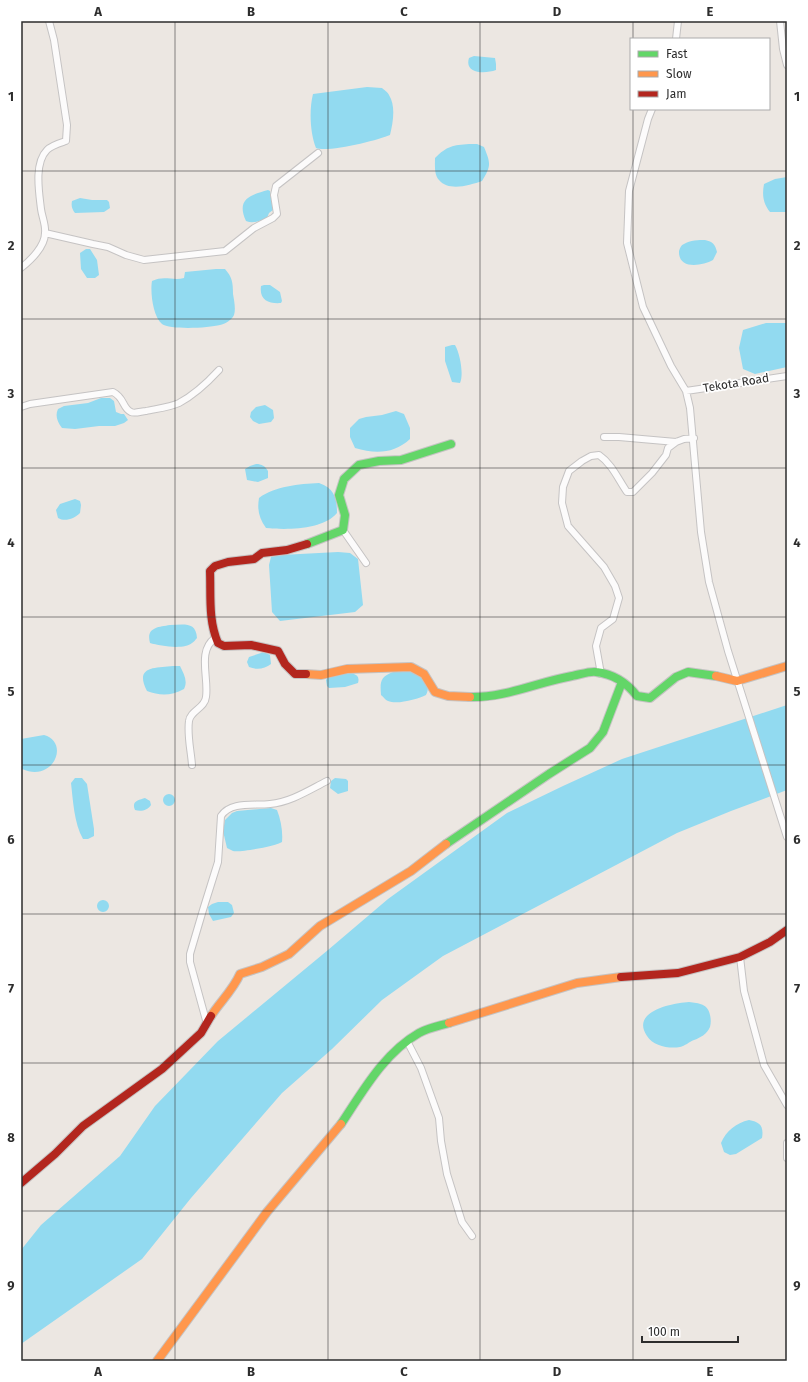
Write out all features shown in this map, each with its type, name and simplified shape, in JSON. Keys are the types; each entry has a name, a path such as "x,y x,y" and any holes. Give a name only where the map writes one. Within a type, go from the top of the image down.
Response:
{"street":[{"path":"21,268 37,251 43,242 45,233 41,210 38,165 46,151 57,144 66,141 67,130 54,40 49,21"},
{"path":"676,38 678,21"},
{"path":"780,21 783,50 787,65"},
{"path":"652,110 629,191 627,243 643,307 671,366 686,391 694,438 701,532 709,582 738,681 787,836"},
{"path":"45,233 108,246 144,260 225,251 254,228 273,218 277,214 274,195 276,186 318,153"},
{"path":"21,407 30,404 113,392 119,395 129,412 133,413 178,404 203,387 219,370"},
{"name":"Tekota Road","path":"686,391 787,376"},
{"path":"604,437 676,442"},
{"path":"601,674 596,646 601,628 613,619 619,598 615,586 604,567 568,526 562,503 564,487 570,471 591,456 599,455 612,467 627,492 633,492 652,474 666,455 668,448 676,442 694,438"},
{"path":"366,563 343,530 344,515 339,495 344,479 359,465 379,461 401,460 451,444"},
{"path":"343,530 303,546 287,550 262,553 254,559 228,562 215,566 210,571 215,638 218,643 224,646 251,645 278,651 285,664 294,674 321,676 347,669 411,667 424,674 435,692 448,696 477,697 502,694 568,677 595,672 614,677 629,686 637,696 650,698 670,681 688,672 709,674 738,681 787,666"},
{"path":"192,765 189,720 196,710 202,706 206,698 205,655 209,642 215,638"},
{"path":"21,1183 55,1154 84,1126 162,1069 201,1033 218,1004 235,985 240,974 262,967 289,954 320,926 411,871 452,839 590,748 603,732 622,682"},
{"path":"207,1024 190,962 190,954 218,862 221,816 225,810 236,806 270,804 291,800 327,781"},
{"path":"157,1361 267,1212 338,1128 377,1070 407,1042 421,1032 577,983 622,977 678,973 740,957 770,942 787,930"},
{"path":"740,957 747,1005 764,1065 787,1105"},
{"path":"407,1042 421,1068 439,1118 441,1141 452,1191 462,1222 472,1236"},
{"path":"787,1143 787,1158"}],"water":[{"path":"474,56 495,58 496,70 476,72 472,70 468,63 469,58"},
{"path":"367,87 382,88 388,93 391,99 393,104 393,115 390,135 365,143 331,149 316,148 312,135 311,121 313,94"},
{"path":"477,144 484,147 489,161 487,172 482,181 454,187 443,184 436,175 435,158 450,147"},
{"path":"787,177 787,212 770,212 764,199 764,184 775,179"},
{"path":"268,190 270,191 273,210 269,213 267,218 254,222 246,221 243,214 243,208 246,199 250,196"},
{"path":"80,198 107,200 110,208 104,212 75,213 72,207 72,201"},
{"path":"705,240 713,244 717,252 713,260 697,265 686,264 682,261 679,251 682,245 692,241"},
{"path":"86,249 90,249 97,260 99,275 95,278 87,278 81,269 80,253"},
{"path":"225,269 232,280 235,313 232,319 228,322 215,326 190,328 166,326 159,321 154,310 151,291 152,281 161,278 184,278 185,272"},
{"path":"270,285 280,292 281,303 269,302 263,298 261,286"},
{"path":"766,323 787,323 787,367 755,374 743,369 739,348 743,330"},
{"path":"455,345 460,358 462,375 460,383 452,382 445,361 445,347"},
{"path":"101,398 110,398 114,401 116,412 124,414 128,420 115,426 75,429 62,428 60,426 57,416 58,409 64,406 88,403"},
{"path":"265,405 273,410 274,418 271,422 259,424 253,421 250,417 251,412 256,407"},
{"path":"396,411 404,414 410,428 410,439 404,444 391,450 377,452 355,448 350,437 350,428 359,419"},
{"path":"256,464 262,465 266,468 268,471 268,478 258,482 247,480 245,469"},
{"path":"319,483 324,485 334,494 337,513 331,519 314,526 304,528 266,528 259,514 259,498 280,488"},
{"path":"75,499 80,501 80,513 69,519 64,520 58,518 56,510 60,504"},
{"path":"338,552 350,553 358,559 363,605 355,612 280,621 272,612 269,565 271,557 281,555"},
{"path":"170,625 191,626 196,633 197,638 193,643 178,647 150,643 149,638 151,631"},
{"path":"264,652 270,655 271,664 260,668 249,667 247,662 249,657"},
{"path":"180,666 183,672 186,680 184,689 175,693 166,694 156,694 147,691 143,677 148,670"},
{"path":"393,672 415,672 422,676 427,684 428,689 426,695 402,702 392,702 386,700 381,695 381,683 383,678"},
{"path":"343,673 357,675 359,680 358,683 345,687 329,688 327,686 326,680 328,677"},
{"path":"787,705 787,790 677,833 443,956 382,1000 332,1049 282,1093 191,1198 142,1259 21,1344 21,1250 41,1225 120,1156 155,1106 218,1041 388,899 507,813 622,759"},
{"path":"44,735 52,739 56,745 57,753 55,760 43,771 33,772 22,769 21,739"},
{"path":"75,778 82,778 87,784 94,829 94,836 88,839 83,839 76,819 71,783"},
{"path":"335,778 346,779 348,781 348,791 338,794 330,788 331,781"},
{"path":"167,794 171,794 175,800 171,806 167,806 163,802 163,798"},
{"path":"145,798 150,801 150,807 140,811 135,810 135,803 138,800"},
{"path":"271,808 277,810 281,822 282,842 266,847 242,851 233,851 227,848 223,831 225,820 232,813 237,811"},
{"path":"101,900 105,900 109,906 105,912 101,912 97,908 97,904"},
{"path":"218,902 228,902 232,905 234,913 231,917 213,921 209,914 208,907"},
{"path":"689,1002 705,1006 709,1011 711,1018 710,1026 705,1034 684,1046 676,1048 657,1044 647,1036 643,1027 644,1020 649,1015 656,1010 673,1004"},
{"path":"749,1120 760,1125 762,1128 762,1138 736,1154 730,1155 724,1152 721,1143 729,1131 736,1125"}],"traffic: fast":[{"path":"307,544 343,530 345,515 339,495 344,479 359,465 379,461 401,460 451,444"},
{"path":"470,697 496,695 593,672 614,677 629,687 637,696 650,698 676,677 688,672 716,676"},
{"path":"446,844 590,748 603,732 622,682"},
{"path":"341,1124 366,1086 395,1051 419,1033 430,1028 449,1023"}],"traffic: slow":[{"path":"716,676 737,681 787,666"},
{"path":"306,674 321,675 347,669 411,667 424,674 435,692 448,696 470,697"},
{"path":"211,1016 234,985 240,974 262,967 289,954 320,926 411,871 446,844"},
{"path":"449,1023 577,983 621,977"},
{"path":"157,1361 267,1212 341,1124"}],"traffic: jam":[{"path":"306,674 295,674 285,664 278,651 251,645 224,646 218,643 211,616 210,571 215,566 228,562 254,559 262,553 287,550 307,544"},
{"path":"621,977 678,973 740,957 770,942 787,930"},
{"path":"21,1183 55,1154 83,1126 162,1069 201,1033 211,1016"}]}
